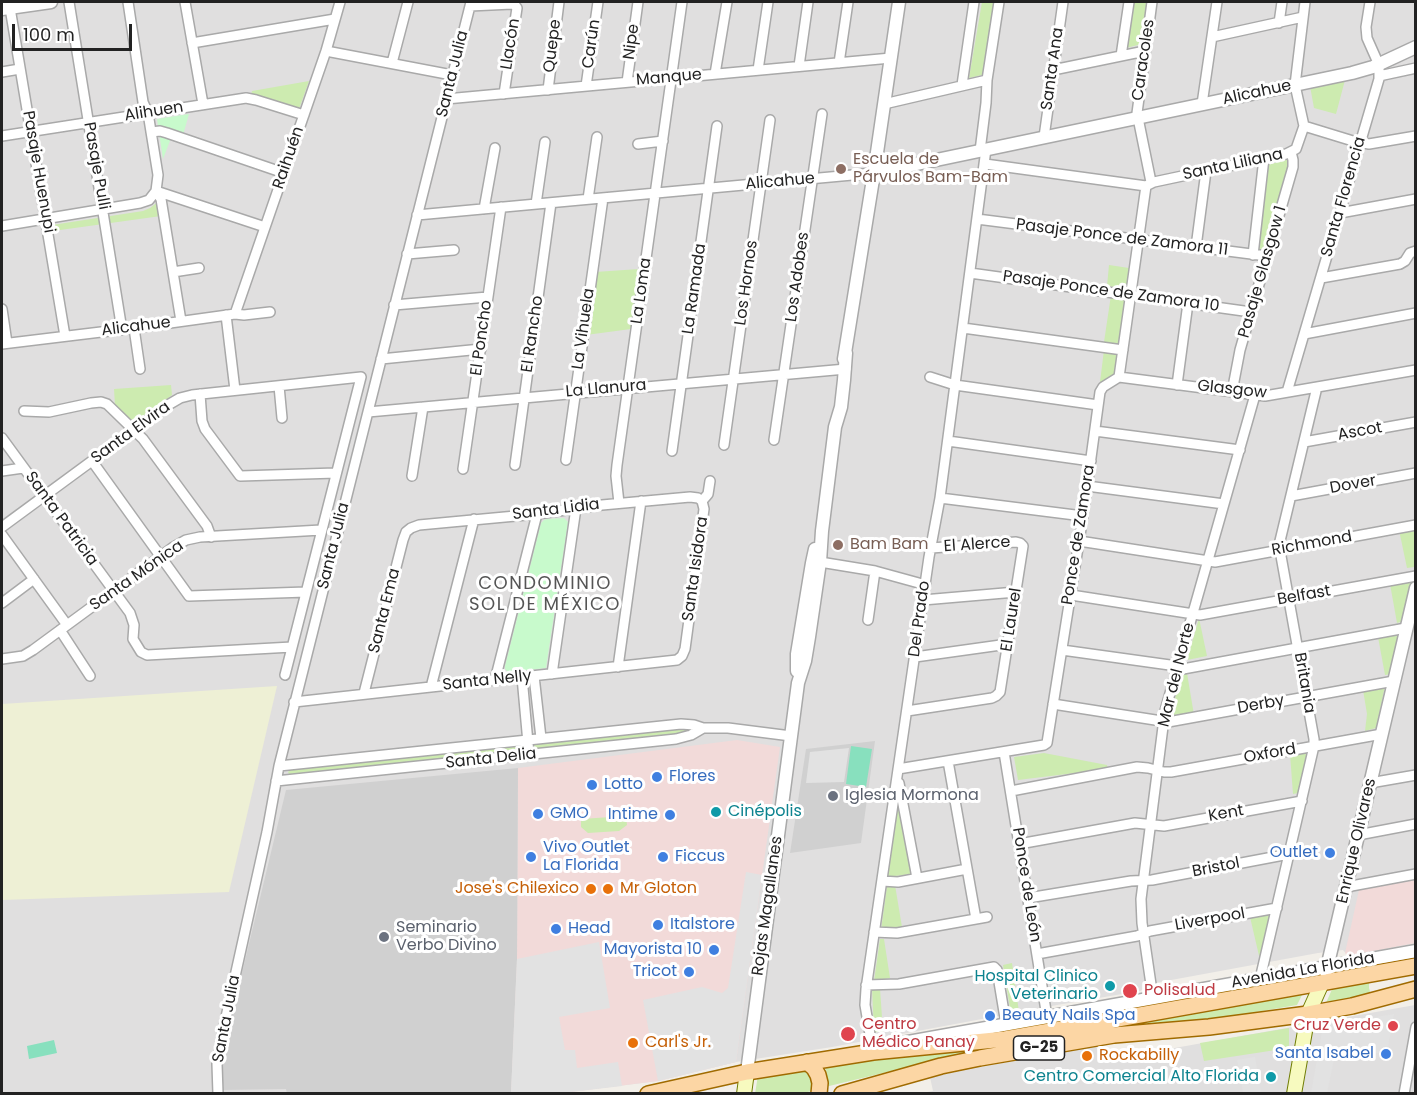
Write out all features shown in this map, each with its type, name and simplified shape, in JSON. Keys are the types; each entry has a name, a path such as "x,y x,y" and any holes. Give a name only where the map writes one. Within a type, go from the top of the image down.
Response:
{"main road":[{"name":"Avenida La Florida","path":"655,1092 747,1072 873,1052 1005,1039 1416,966"},
{"path":"1374,1000 1372,981 1376,973"},
{"name":"Enrique Olivares","path":"1294,1094 1308,1014 1322,983"},
{"name":"G-25","path":"842,1094 941,1066 980,1058 1134,1032 1209,1027 1308,1014 1416,989"},
{"path":"807,1062 818,1075 819,1094"},
{"name":"Rojas Magallanes","path":"744,1094 747,1072"}],"street":[{"path":"6,9 51,2"},
{"name":"Pasaje Pulli","path":"69,2 122,330"},
{"path":"2,226 144,202 156,191 158,175 148,113 143,102 128,2"},
{"path":"185,2 203,104"},
{"name":"Raihuén","path":"235,390 231,314 265,227 304,116 340,2"},
{"path":"392,63 408,2"},
{"name":"Quepe","path":"548,90 559,2"},
{"name":"Carún","path":"586,86 598,2"},
{"name":"Nipe","path":"627,82 638,2"},
{"name":"La Loma","path":"619,503 617,465 682,2"},
{"path":"715,74 727,2"},
{"path":"758,70 768,2"},
{"path":"799,66 808,2"},
{"path":"839,63 848,2"},
{"name":"Rojas Magallanes","path":"747,1072 798,683 797,654 822,531 835,427 841,407 846,353 899,2"},
{"path":"962,86 974,2"},
{"name":"Del Prado","path":"873,1052 865,1005 866,985 948,441 985,164 983,150 987,80 999,2"},
{"name":"Santa Ana","path":"1044,138 1063,2"},
{"path":"1121,56 1129,2"},
{"name":"Caracoles","path":"1149,184 1137,107 1152,2"},
{"path":"1202,104 1217,2"},
{"path":"1279,23 1282,2"},
{"path":"1305,2 1295,85 1304,126 1360,143 1373,144 1416,136"},
{"path":"1370,2 1366,27 1367,38 1379,70 1416,68"},
{"name":"Santa Julia","path":"218,1094 217,1064 222,1035 267,832 279,766 470,4"},
{"name":"Llacón","path":"470,4 514,4 517,8 504,94"},
{"name":"Pasaje Huenupi","path":"6,9 20,69 65,336"},
{"path":"1212,37 1303,17"},
{"path":"192,43 335,19"},
{"name":"Alicahue","path":"417,215 874,173 1352,73 1379,70 1416,46"},
{"path":"326,51 452,75"},
{"path":"1053,70 1145,51"},
{"name":"Manque","path":"446,99 891,58"},
{"path":"2,72 20,69"},
{"name":"Santa Florencia","path":"1287,392 1379,70"},
{"path":"884,104 987,80"},
{"name":"Alihuen","path":"2,136 246,98 304,116"},
{"name":"Los Adobes","path":"774,440 822,114"},
{"name":"Los Hornos","path":"724,445 770,120"},
{"name":"La Ramada","path":"672,451 717,126"},
{"name":"Santa Liliana","path":"1149,184 1291,152 1298,147 1304,126"},
{"path":"151,132 167,133 284,173"},
{"path":"588,199 597,137"},
{"path":"638,144 663,141"},
{"path":"536,204 545,142"},
{"path":"484,209 495,148"},
{"name":"Pasaje Glasgow 1","path":"1232,392 1240,350 1294,163 1291,152"},
{"path":"1253,255 1264,158"},
{"path":"985,164 1149,184 1138,240 1119,377"},
{"path":"1196,247 1206,171"},
{"path":"156,191 265,227"},
{"path":"156,191 161,199 181,321"},
{"name":"La Vihuela","path":"566,460 603,198"},
{"path":"1340,213 1416,199"},
{"name":"El Rancho","path":"515,465 552,203"},
{"name":"El Poncho","path":"464,469 501,207"},
{"name":"Pasaje Ponce de Zamora 11","path":"977,219 1267,256"},
{"path":"407,254 454,250"},
{"path":"1320,278 1400,264 1410,253 1416,251"},
{"path":"173,273 199,268"},
{"name":"Pasaje Ponce de Zamora 10","path":"970,273 1251,312"},
{"path":"394,305 488,297"},
{"path":"1177,385 1188,303"},
{"path":"2,309 4,344"},
{"name":"Alicahue","path":"4,344 231,314 270,312"},
{"path":"1304,334 1416,313"},
{"path":"134,328 140,369"},
{"path":"963,328 1123,350"},
{"path":"381,359 481,349"},
{"name":"La Llanura","path":"368,412 844,369"},
{"name":"Glasgow","path":"1119,377 1271,395 1416,370"},
{"name":"Santa Julia","path":"285,675 361,377"},
{"name":"Santa Elvira","path":"2,527 174,401 200,394 361,377"},
{"path":"930,377 955,385 1098,405"},
{"name":"Ponce de Zamora","path":"898,773 948,761 1046,744 1071,595 1101,389 1119,377"},
{"path":"279,386 282,418"},
{"name":"Britania","path":"1260,979 1314,746 1279,545 1317,387"},
{"path":"200,394 203,426 240,476 336,473"},
{"name":"Mar del Norte","path":"1153,998 1141,906 1167,702 1256,395"},
{"path":"24,411 56,411 101,402 107,404 143,439 207,526 210,537"},
{"path":"412,476 423,407"},
{"name":"Ascot","path":"1304,442 1416,422"},
{"path":"1095,431 1240,450"},
{"name":"Santa Patricia","path":"2,438 132,617 134,642 141,652 145,654 292,647"},
{"path":"948,441 1091,461"},
{"path":"92,461 189,596 306,592"},
{"path":"2,471 23,468"},
{"name":"Dover","path":"1291,496 1416,473"},
{"name":"Santa Isidora","path":"680,658 685,649 705,509 702,501 708,494 710,481"},
{"path":"1087,486 1224,504"},
{"name":"Santa Lidia","path":"409,530 419,525 537,514 619,503 690,497 702,501"},
{"path":"940,498 1083,516"},
{"path":"618,668 641,501"},
{"path":"552,674 576,508"},
{"path":"495,680 537,514"},
{"path":"431,687 474,519"},
{"name":"Richmond","path":"1079,541 1220,561 1416,525"},
{"name":"Santa Mónica","path":"2,659 28,653 177,544 186,540 321,530"},
{"name":"Santa Ema","path":"363,693 404,536 409,530"},
{"path":"2,535 34,579 90,676"},
{"name":"El Alerce","path":"931,548 1016,542 1022,544"},
{"name":"El Laurel","path":"907,711 992,698 998,695 1001,689 1022,544"},
{"path":"816,561 875,572 926,585"},
{"path":"868,620 875,572"},
{"name":"Belfast","path":"1071,595 1200,615 1416,576"},
{"path":"2,603 34,579"},
{"name":"Enrique Olivares","path":"1322,983 1328,967 1394,681 1410,625 1416,588"},
{"path":"923,600 1016,592"},
{"path":"1062,650 1186,668 1410,625"},
{"path":"915,657 1008,644"},
{"name":"Santa Nelly","path":"294,702 674,662 680,658"},
{"path":"534,676 540,738"},
{"path":"522,677 530,754"},
{"name":"Derby","path":"1053,704 1164,722 1394,681"},
{"name":"Santa Delia","path":"279,766 681,724 791,736"},
{"name":"Santa Delia","path":"276,781 676,739 691,735 703,728"},
{"name":"Oxford","path":"1011,790 1137,767 1171,772 1382,734"},
{"name":"Ponce de León","path":"1004,752 1047,1017"},
{"path":"948,761 976,919"},
{"path":"898,773 917,878"},
{"path":"1370,783 1416,775"},
{"name":"Kent","path":"1019,844 1129,824 1164,826 1302,801"},
{"path":"1358,835 1416,825"},
{"name":"Bristol","path":"1028,898 1131,881 1152,880 1289,854"},
{"path":"882,882 894,882 967,869"},
{"path":"1346,887 1416,874"},
{"name":"Liverpool","path":"1037,954 1277,908"},
{"path":"874,932 897,933 987,916"},
{"name":"Avenida La Florida","path":"873,1052 903,1042 1416,951"},
{"path":"866,985 899,984 994,967 997,970 1006,1024"},
{"path":"1374,1000 1387,1001 1416,997"},
{"path":"1404,1094 1416,1027"}],"shaded area":[{"path":"2,2 1415,2 1415,943 1348,956 1343,950 1318,953 1155,983 1140,991 832,1047 736,1062 658,1081 562,1093 2,1094"},
{"name":"Vivo Outlet La Florida","path":"737,740 780,747 736,1062 658,1081 562,1093 511,1094 517,959 518,768"},
{"name":"Iglesia Mormona","path":"875,741 861,843 790,853 806,749"},
{"path":"849,748 844,782 806,783 810,752"},
{"name":"Seminario Verbo Divino","path":"518,768 517,959 511,1093 287,1094 286,1089 221,1090 223,1052 286,790"},
{"path":"746,872 762,875 736,1062 658,1081 643,1000 702,987 722,993 728,988"},
{"path":"1415,880 1415,943 1348,956 1345,953 1359,890"},
{"path":"599,942 610,1008 559,1017 565,1050 575,1050 577,1068 618,1062 622,1086 562,1093 511,1093 517,959"},
{"path":"1415,1005 1415,1093 916,1094 933,1091 930,1077 1096,1045 1102,1061"},
{"name":"Santa Isabel","path":"1394,1014 1387,1052 1343,1056 1343,1051 1336,1050 1327,1093 1311,1093 1323,1026"},
{"path":"1255,1057 1261,1093 1243,1093 1237,1060"}],"green space":[{"path":"982,2 995,2 986,74 969,78"},
{"path":"1133,2 1148,2 1142,44 1126,48"},
{"path":"1345,80 1336,114 1314,108 1310,86"},
{"path":"309,81 299,109 251,95 252,91"},
{"path":"189,114 183,135 173,133 163,159 157,119"},
{"path":"1288,159 1290,162 1263,251 1256,250 1268,165"},
{"path":"159,201 161,216 53,231 52,225 143,211"},
{"path":"1109,265 1129,268 1127,289 1107,286"},
{"path":"639,269 631,329 586,335 595,272"},
{"path":"1111,295 1126,298 1119,345 1104,342"},
{"path":"1104,350 1119,353 1116,373 1104,383 1100,382"},
{"path":"171,385 172,395 134,425 115,406 114,389"},
{"name":"CONDOMINIO SOL DE MÉXICO","path":"564,518 568,522 546,668 508,672 505,666 541,523 547,519"},
{"path":"1415,527 1416,558 1414,567 1407,568 1399,530"},
{"path":"1413,580 1404,621 1397,623 1390,584"},
{"path":"1199,618 1207,656 1187,660"},
{"path":"1401,632 1392,674 1385,675 1378,637"},
{"path":"1187,673 1194,715 1170,719 1181,674"},
{"path":"277,686 229,892 2,900 2,704"},
{"path":"1385,686 1376,728 1365,731 1367,714 1363,690"},
{"path":"683,729 690,731 682,735 536,749 533,747 535,743"},
{"path":"525,745 523,751 292,775 288,772 291,769"},
{"path":"851,746 872,749 866,787 846,784"},
{"path":"1309,751 1298,793 1293,794 1290,754"},
{"path":"1044,753 1107,765 1108,769 1018,780 1014,757"},
{"path":"899,794 911,874 887,877"},
{"path":"626,816 627,825 619,831 588,833 581,827 581,819"},
{"path":"895,885 902,927 881,930 887,886"},
{"path":"1271,914 1260,960 1250,917"},
{"path":"880,939 884,939 890,978 874,981"},
{"path":"1012,963 1019,1012 1011,1014 1003,965"},
{"path":"1369,979 1371,995 1325,1005 1334,985"},
{"path":"872,988 880,988 883,1032 874,1032"},
{"path":"1304,991 1297,1005 933,1061 825,1087 826,1069 822,1063"},
{"path":"1289,1028 1289,1048 1204,1061 1200,1043"},
{"path":"54,1040 57,1053 29,1059 27,1046"},
{"path":"808,1066 814,1074 812,1091 799,1094 755,1094 758,1075"}],"place":[{"name":"Escuela de Párvulos Bam-Bam","path":"841,169"},
{"name":"Bam Bam","path":"838,545"},
{"name":"Flores","path":"657,777"},
{"name":"Lotto","path":"592,785"},
{"name":"Iglesia Mormona","path":"833,796"},
{"name":"Cinépolis","path":"716,812"},
{"name":"GMO","path":"538,814"},
{"name":"Intime","path":"670,815"},
{"name":"Outlet","path":"1330,853"},
{"name":"Vivo Outlet La Florida","path":"531,857"},
{"name":"Ficcus","path":"663,857"},
{"name":"Jose's Chilexico","path":"591,889"},
{"name":"Mr Gloton","path":"608,889"},
{"name":"Italstore","path":"658,925"},
{"name":"Head","path":"556,929"},
{"name":"Seminario Verbo Divino","path":"384,937"},
{"name":"Mayorista 10","path":"714,950"},
{"name":"Tricot","path":"689,972"},
{"name":"Hospital Clinico Veterinario","path":"1110,986"},
{"name":"Polisalud","path":"1130,991"},
{"name":"Beauty Nails Spa","path":"990,1016"},
{"name":"Cruz Verde","path":"1393,1026"},
{"name":"Centro Médico Panay","path":"848,1034"},
{"name":"Carl's Jr.","path":"633,1043"},
{"name":"Santa Isabel","path":"1386,1054"},
{"name":"Rockabilly","path":"1087,1056"},
{"name":"Centro Comercial Alto Florida","path":"1271,1077"}],"district":[{"name":"CONDOMINIO SOL DE MÉXICO","path":"545,594"}]}
